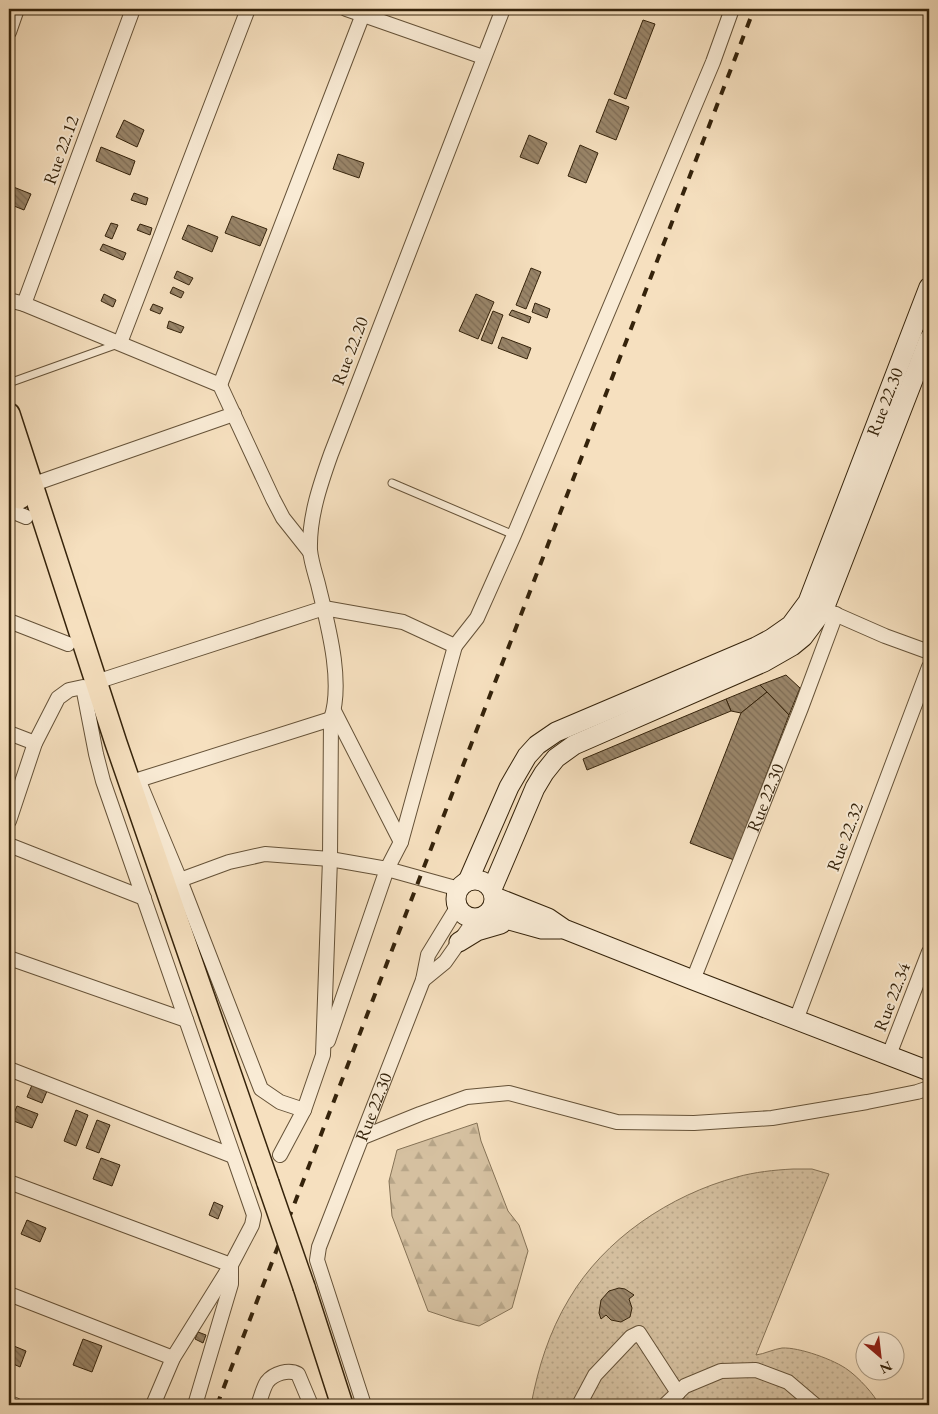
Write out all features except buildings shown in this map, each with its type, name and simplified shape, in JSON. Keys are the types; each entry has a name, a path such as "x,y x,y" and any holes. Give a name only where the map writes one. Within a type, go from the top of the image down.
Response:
{"main road":[{"path":"9,414 90,684 106,757 261,1199 300,1294 342,1405"},
{"path":"9,465 18,513 68,644 90,684"},
{"path":"300,1294 330,1405"}],"street":[{"path":"9,32 18,9"},
{"name":"Rue 22.12","path":"24,304 133,9"},
{"path":"120,343 248,9"},
{"path":"346,9 364,12 483,57"},
{"name":"Rue 22.20","path":"323,1055 330,859 332,715 335,678 324,608 310,552 312,518 317,494 331,454 503,9"},
{"path":"280,1155 304,1110 387,869 401,842 455,646 477,618 514,535 713,62 732,9"},
{"path":"220,385 364,12"},
{"name":"Rue 22.30","path":"693,980 804,700 822,608 929,287"},
{"path":"9,300 24,304 220,385 283,518 310,552"},
{"name":"Rue 22.30","path":"822,608 929,339"},
{"path":"31,485 234,414"},
{"path":"9,820 35,744 58,698 69,690 324,608 403,622 455,646"},
{"path":"822,608 885,636 929,652"},
{"path":"564,928 542,929 512,921 465,915 462,892 510,786 527,756 556,732 771,639 791,625 822,608"},
{"path":"423,980 444,962 481,916 493,906 493,893 535,788 556,758 574,745 779,654 803,637 822,608"},
{"path":"9,621 68,644"},
{"name":"Rue 22.32","path":"796,1020 929,668"},
{"path":"90,684 123,737 138,780 180,880 260,1089 280,1102 304,1110"},
{"path":"90,684 96,754 103,781 233,1156 261,1199 252,1225 231,1265 173,1358 153,1405"},
{"path":"138,780 332,715 401,842"},
{"path":"9,733 35,744"},
{"path":"9,845 144,898"},
{"path":"180,880 229,862 265,854 330,859 387,869 462,892"},
{"path":"462,892 479,880 484,882 493,893 548,918 564,928 929,1071"},
{"name":"Rue 22.30","path":"364,1405 318,1260 319,1247 423,980 428,955 462,892"},
{"path":"459,942 477,931 512,921"},
{"name":"Rue 22.34","path":"889,1055 929,952"},
{"path":"9,958 186,1020"},
{"path":"9,1069 233,1156"},
{"path":"362,1137 467,1096 510,1093 617,1122 694,1123 772,1118 867,1102 929,1088"},
{"path":"9,1182 231,1265"},
{"path":"195,1405 231,1284 231,1265"},
{"path":"9,1294 173,1358"},
{"path":"579,1405 595,1375 631,1337 640,1332 678,1393"},
{"path":"665,1405 684,1386 721,1371 756,1370 788,1382 815,1405"},
{"path":"258,1405 268,1381 276,1375 286,1372 298,1374 311,1405"},
{"path":"9,1403 15,1405"}],"lane":[{"path":"9,384 120,343"},
{"path":"392,483 514,535"}],"green space":[{"path":"477,1123 481,1141 508,1211 519,1225 528,1251 512,1308 479,1326 428,1311 392,1216 389,1181 397,1150"},
{"path":"812,1169 829,1174 756,1355 789,1348 826,1358 842,1366 856,1377 856,1382 861,1382 870,1391 879,1405 531,1405 545,1350 556,1324 569,1299 601,1257 641,1222 687,1195 737,1177 772,1171"}],"railway":[{"path":"217,1405 754,9"}]}
